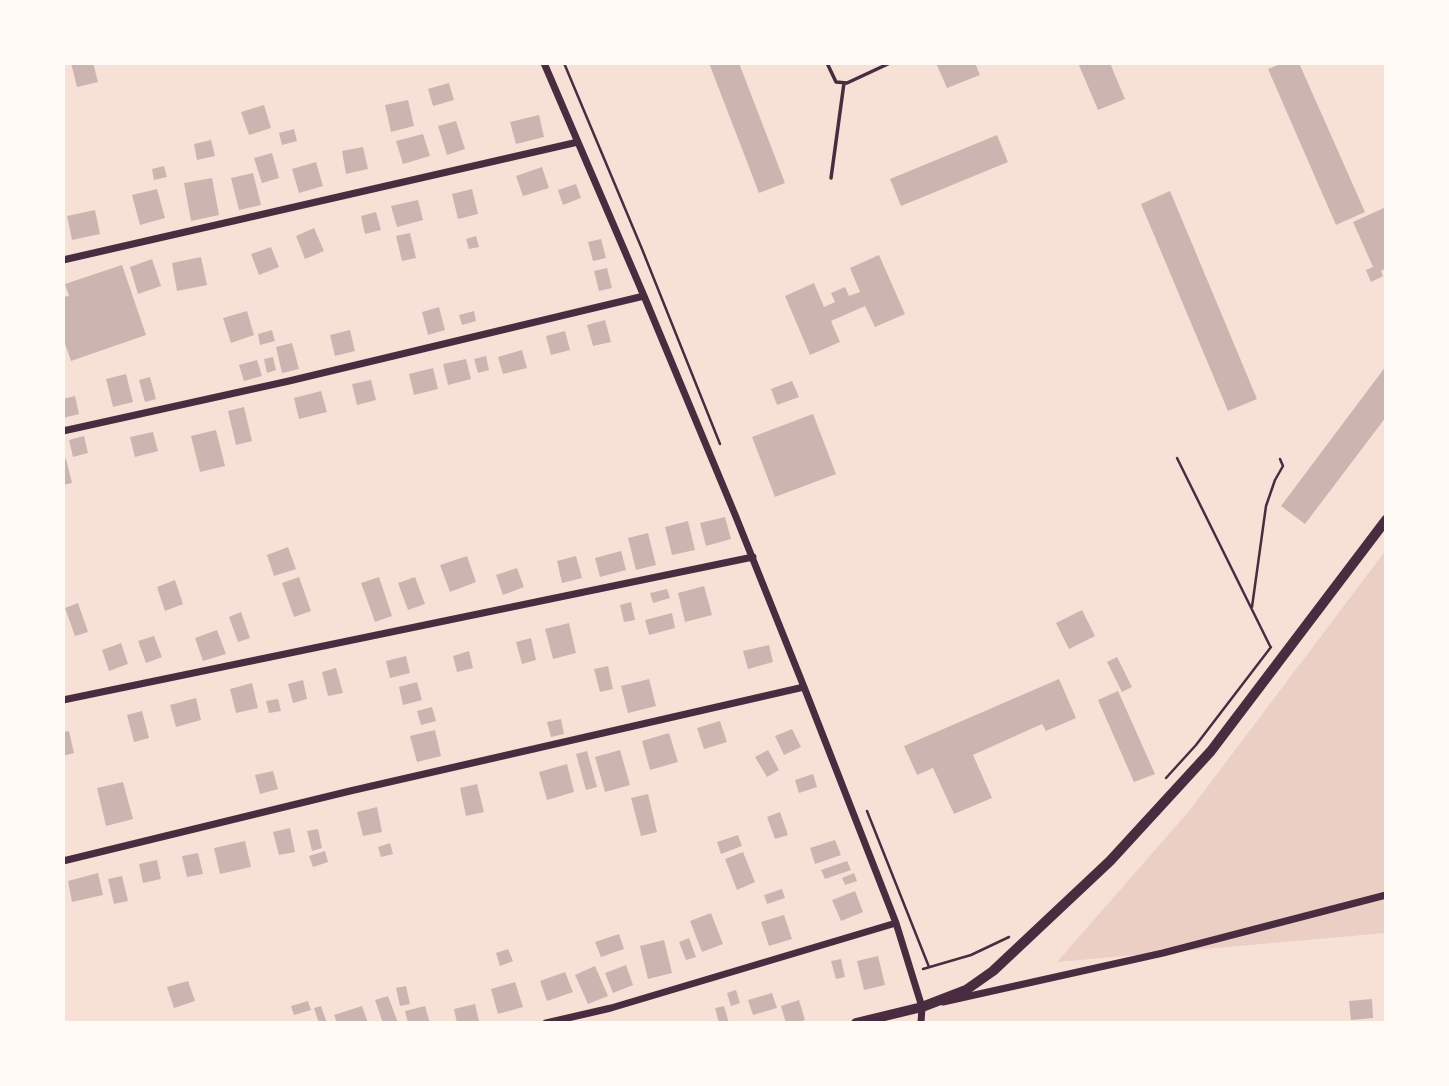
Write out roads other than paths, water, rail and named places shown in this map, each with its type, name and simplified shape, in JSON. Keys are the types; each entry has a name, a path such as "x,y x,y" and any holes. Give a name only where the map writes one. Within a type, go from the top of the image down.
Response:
{"street":[{"path":"544,63 753,557 896,923 922,1007 921,1023"},
{"path":"63,260 578,142"},
{"path":"63,431 644,296"},
{"path":"922,1007 966,990 993,971 1110,861 1212,751 1386,520"},
{"path":"63,700 753,557"},
{"path":"63,860 804,687"},
{"path":"856,1023 1163,953 1386,895"},
{"path":"546,1023 611,1007 896,923"}],"lane":[{"path":"827,63 835,82 844,83 890,63"},
{"path":"831,178 844,83"}]}
